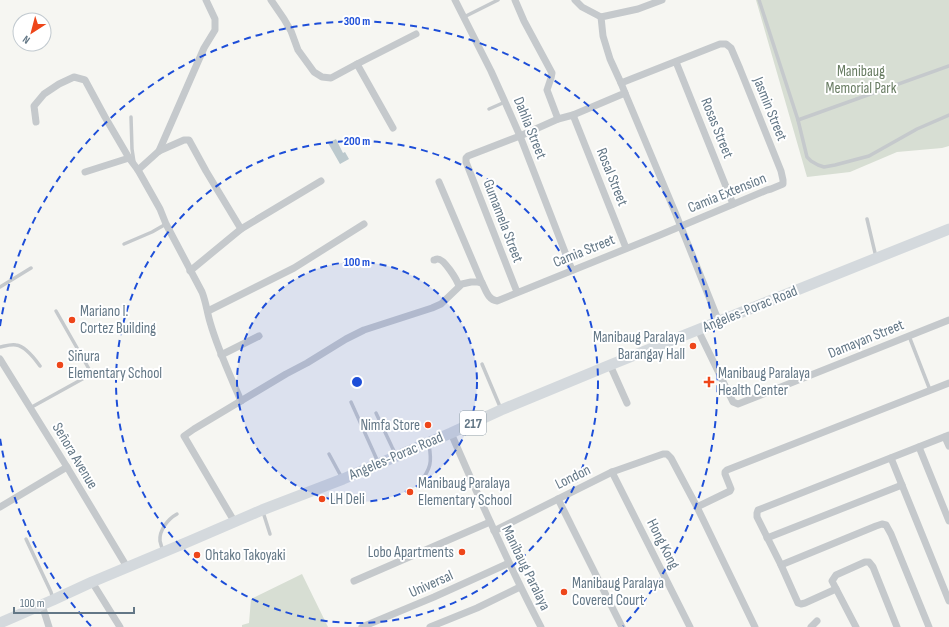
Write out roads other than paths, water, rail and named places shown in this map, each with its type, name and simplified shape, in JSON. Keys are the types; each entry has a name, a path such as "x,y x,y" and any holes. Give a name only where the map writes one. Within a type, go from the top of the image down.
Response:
{"main road":[{"name":"Angeles-Porac Road","path":"0,623 234,521 342,479 501,410 876,258 949,230"}],"street":[{"path":"160,151 204,48 215,30 215,20 206,0"},
{"path":"271,0 291,31 298,50 314,72 322,77 331,78 416,34"},
{"name":"Dahlia Street","path":"455,0 492,71 520,136 572,270"},
{"path":"515,0 524,21 552,73 547,90 558,119"},
{"path":"575,0 582,7 601,18 638,9 659,0"},
{"path":"601,18 603,36 610,59 681,226 719,322"},
{"name":"Jasmin Street","path":"676,62 720,44 729,45 781,172 783,184"},
{"path":"621,84 676,62"},
{"name":"Rosas Street","path":"676,62 733,204"},
{"path":"357,64 392,128"},
{"path":"36,122 34,106 44,94 59,84 74,77 85,80 160,209 166,224 202,292 221,355 241,401"},
{"path":"520,136 558,119 573,115 625,93"},
{"name":"Rosal Street","path":"573,115 626,248"},
{"name":"Gumamela Street","path":"517,292 466,162 466,158 520,136"},
{"path":"136,167 160,151 184,140 189,140 241,229"},
{"path":"85,172 129,158"},
{"path":"190,271 241,229 321,181"},
{"path":"439,182 482,283"},
{"name":"Camia Extension","path":"681,226 783,184"},
{"path":"208,311 294,268 364,224"},
{"name":"Camia Street","path":"482,283 490,297 497,301 681,226"},
{"path":"434,260 439,259 444,263 456,279 459,286"},
{"path":"234,521 184,436 286,374 307,363 346,338 364,330 441,304 462,284 471,282 482,283"},
{"name":"Damayan Street","path":"698,330 733,402 738,404 949,320"},
{"path":"221,355 259,336"},
{"name":"Señora Avenue","path":"0,359 127,567"},
{"path":"610,365 627,403"},
{"path":"755,627 697,507 730,491 731,489 725,474 727,470 949,383"},
{"name":"Manibaug Paralaya","path":"451,433 494,531 520,587 541,627"},
{"path":"836,589 806,603 799,604 757,517 758,510 947,436 949,446"},
{"path":"919,447 949,521"},
{"name":"London","path":"494,531 612,472 662,454 667,454 671,458 697,507"},
{"path":"891,458 949,601"},
{"path":"0,507 67,467"},
{"name":"Hong Kong","path":"612,472 690,627"},
{"path":"767,538 902,485"},
{"path":"558,499 622,627"},
{"path":"354,581 490,522"},
{"path":"781,565 876,526 882,524 886,525 929,627"},
{"path":"856,627 832,581 836,576 865,562 869,562 873,567 897,627"},
{"name":"Universal","path":"362,627 434,597 509,563"},
{"path":"92,582 120,627"},
{"path":"430,627 476,608 520,587"},
{"path":"42,605 49,627"},
{"path":"811,627 817,621"}],"lane":[{"path":"464,17 498,0"},
{"path":"759,0 798,120 807,156 811,162 824,167 869,156 917,129 949,115"},
{"path":"798,120 949,66"},
{"path":"489,109 505,102"},
{"path":"131,117 132,149 136,167"},
{"path":"867,219 876,258"},
{"path":"124,244 152,232 166,224"},
{"path":"0,287 31,268"},
{"path":"30,408 86,377 90,373 56,312"},
{"path":"909,336 930,390"},
{"path":"0,347 18,345 32,355 40,366"},
{"path":"482,364 501,410"},
{"path":"351,402 378,464"},
{"path":"376,413 396,456"},
{"path":"420,483 428,473 430,465 428,442"},
{"path":"329,454 342,479"},
{"path":"262,510 270,534"},
{"path":"163,552 160,541 161,534 170,518 177,514"},
{"path":"26,540 54,600"}],"place":[{"name":"Mariano I. Cortez Building","path":"72,320"},
{"name":"Manibaug Paralaya Barangay Hall","path":"693,346"},
{"name":"Siñura Elementary School","path":"60,365"},
{"name":"Manibaug Paralaya Health Center","path":"709,382"},
{"name":"Nimfa Store","path":"428,425"},
{"name":"Manibaug Paralaya Elementary School","path":"410,492"},
{"name":"LH Deli","path":"322,499"},
{"name":"Lobo Apartments","path":"462,552"},
{"name":"Ohtako Takoyaki","path":"197,555"},
{"name":"Manibaug Paralaya Covered Court","path":"564,592"}],"park label":[{"name":"Manibaug Memorial Park","path":"861,80"}]}
